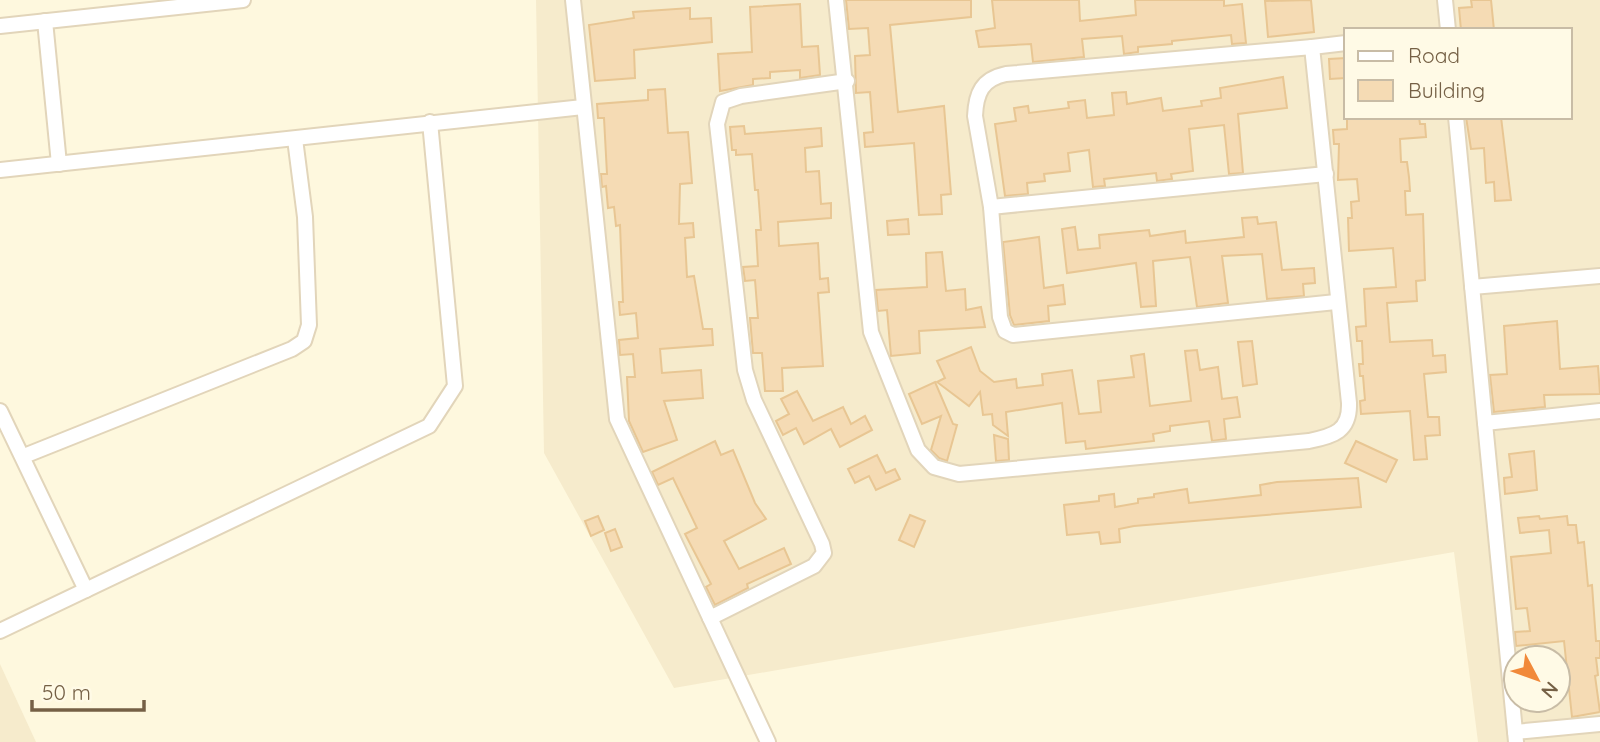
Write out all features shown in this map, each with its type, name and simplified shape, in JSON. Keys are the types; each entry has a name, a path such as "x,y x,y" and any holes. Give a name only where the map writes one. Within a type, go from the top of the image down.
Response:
{"street":[{"path":"0,26 243,0"},
{"path":"573,0 617,419 768,742"},
{"path":"836,0 847,81 872,332 918,450 934,467 969,474 1309,440 1337,434 1349,416 1312,47"},
{"path":"1445,0 1448,28"},
{"path":"45,21 59,164"},
{"path":"1336,302 1013,335 1005,331 1000,317 991,207 975,116 978,94 991,77 1344,43"},
{"path":"710,618 814,566 824,553 754,400 745,370 717,124 719,110 723,103 741,96 847,81"},
{"path":"0,170 583,107"},
{"path":"1456,119 1516,737 1600,724"},
{"path":"0,631 429,426 444,407 455,386 430,122"},
{"path":"24,456 292,349 304,341 309,325 305,217 295,139"},
{"path":"991,207 1326,173"},
{"path":"1472,287 1600,276"},
{"path":"0,411 24,456 86,590"},
{"path":"1485,423 1600,411"}],"shaded area":[{"path":"536,0 1600,0 1600,742 1478,742 1454,552 674,688 544,453"},
{"path":"0,664 36,742 0,742"}],"building":[{"path":"846,0 971,0 971,17 890,25 898,112 944,106 951,194 941,195 942,214 919,215 914,143 865,147 864,133 873,132 870,92 856,93 855,56 870,55 868,28 849,29"},
{"path":"992,0 1079,0 1080,21 1136,15 1135,0 1224,0 1224,6 1242,4 1246,43 1232,44 1231,35 1138,47 1138,52 1124,54 1122,36 1082,39 1084,57 1033,62 1031,44 979,47 976,31 995,28"},
{"path":"1311,0 1314,32 1268,37 1265,1"},
{"path":"1471,0 1491,0 1494,28 1461,28 1459,8 1472,7"},
{"path":"800,4 802,47 818,46 820,75 800,78 800,70 770,72 770,78 753,79 753,85 720,91 718,54 752,52 750,7"},
{"path":"690,8 690,19 711,18 712,42 634,50 635,78 595,81 589,25 634,18 633,12"},
{"path":"1344,58 1344,78 1330,79 1329,59"},
{"path":"1283,77 1287,108 1238,114 1243,173 1229,174 1224,125 1189,129 1193,171 1171,174 1172,179 1157,181 1156,173 1104,179 1105,186 1093,187 1089,150 1068,153 1070,171 1044,174 1045,181 1027,183 1028,194 1005,196 995,124 1016,121 1014,108 1028,106 1029,113 1069,108 1068,102 1085,100 1087,118 1114,115 1112,93 1126,92 1127,104 1161,98 1163,111 1202,106 1201,101 1221,98 1220,88"},
{"path":"665,89 668,133 688,132 692,183 680,184 679,224 693,223 694,237 685,238 687,277 694,276 703,329 712,329 713,345 660,349 662,373 701,370 703,398 664,401 677,440 643,452 629,421 627,377 635,377 633,354 620,355 619,340 638,338 636,313 620,315 619,302 623,302 620,225 616,226 614,207 608,208 606,186 602,187 601,174 607,174 604,118 598,118 597,104 648,100 648,90"},
{"path":"1347,119 1419,119 1420,124 1425,124 1426,137 1400,139 1401,162 1407,162 1409,177 1410,191 1405,191 1406,215 1423,214 1425,280 1416,281 1417,301 1387,303 1390,342 1432,340 1433,356 1445,355 1446,372 1424,374 1428,417 1439,417 1440,435 1425,436 1427,459 1414,460 1410,411 1361,414 1360,401 1365,400 1359,364 1363,364 1362,341 1357,341 1356,327 1366,326 1364,289 1396,287 1393,248 1349,251 1348,218 1352,218 1351,202 1359,201 1357,179 1338,180 1339,144 1334,144 1333,130 1347,129"},
{"path":"1466,119 1501,119 1511,200 1495,201 1494,182 1486,183 1484,148 1471,149"},
{"path":"744,126 745,134 821,128 822,146 805,148 806,172 819,171 821,204 831,203 831,218 778,222 779,246 818,243 820,279 828,278 829,292 818,293 823,366 782,368 783,391 765,391 762,353 753,353 750,318 758,318 755,280 745,281 743,267 758,266 756,230 761,230 758,190 755,190 752,154 736,155 736,150 732,150 730,127"},
{"path":"1257,217 1258,224 1276,222 1282,270 1314,268 1315,283 1303,284 1304,296 1267,299 1262,254 1222,256 1228,303 1197,307 1190,257 1153,261 1156,306 1141,307 1136,263 1067,273 1062,229 1075,227 1078,250 1100,248 1099,235 1149,230 1150,236 1185,231 1186,243 1244,237 1242,218"},
{"path":"908,219 909,234 888,235 887,221"},
{"path":"1039,237 1044,288 1063,285 1065,304 1048,306 1049,321 1014,325 1010,315 1003,242"},
{"path":"942,252 946,291 965,289 966,310 981,307 985,327 919,331 920,353 891,356 887,310 878,311 876,290 927,287 926,253"},
{"path":"1557,321 1560,369 1598,366 1600,394 1544,395 1545,407 1494,412 1490,375 1507,374 1504,326"},
{"path":"1252,341 1257,384 1243,386 1238,342"},
{"path":"971,347 980,371 994,382 1016,379 1017,388 1043,385 1042,374 1072,370 1079,414 1101,412 1098,381 1134,377 1131,356 1144,354 1150,406 1191,401 1185,351 1197,350 1200,370 1218,367 1222,399 1237,397 1240,417 1224,419 1226,439 1212,441 1209,421 1170,426 1170,431 1153,434 1154,441 1086,449 1085,441 1066,443 1062,403 1006,412 1008,436 993,425 992,414 983,415 980,392 969,406 937,382 945,378 937,361"},
{"path":"935,382 953,424 957,425 947,461 931,450 941,416 922,424 909,394"},
{"path":"797,391 813,421 843,407 851,424 865,416 872,430 840,447 831,429 804,444 796,428 783,435 776,421 789,414 781,399"},
{"path":"994,435 1008,439 1009,460 996,461"},
{"path":"715,441 721,455 733,450 755,503 766,519 724,541 739,569 784,548 791,564 747,584 748,588 715,605 706,587 711,584 685,534 697,528 673,478 658,485 652,472"},
{"path":"1356,441 1397,460 1386,482 1345,463"},
{"path":"1534,451 1537,490 1505,494 1504,478 1512,477 1509,454"},
{"path":"877,455 886,473 895,469 900,479 876,490 869,476 855,483 848,469"},
{"path":"1358,478 1361,507 1134,526 1119,529 1120,542 1101,544 1099,532 1067,535 1064,505 1099,501 1099,496 1114,494 1115,507 1138,503 1138,499 1154,497 1154,494 1187,489 1189,503 1261,495 1260,485 1277,482"},
{"path":"910,515 925,521 914,547 899,540"},
{"path":"598,516 604,530 591,536 585,521"},
{"path":"1567,516 1568,525 1576,525 1578,543 1584,542 1588,586 1592,585 1596,641 1600,641 1600,658 1596,658 1598,675 1595,676 1600,712 1572,717 1572,644 1564,644 1564,641 1516,644 1515,632 1530,631 1527,608 1516,609 1511,557 1551,553 1549,530 1520,533 1518,518"},
{"path":"615,529 622,547 611,551 605,533"}]}
